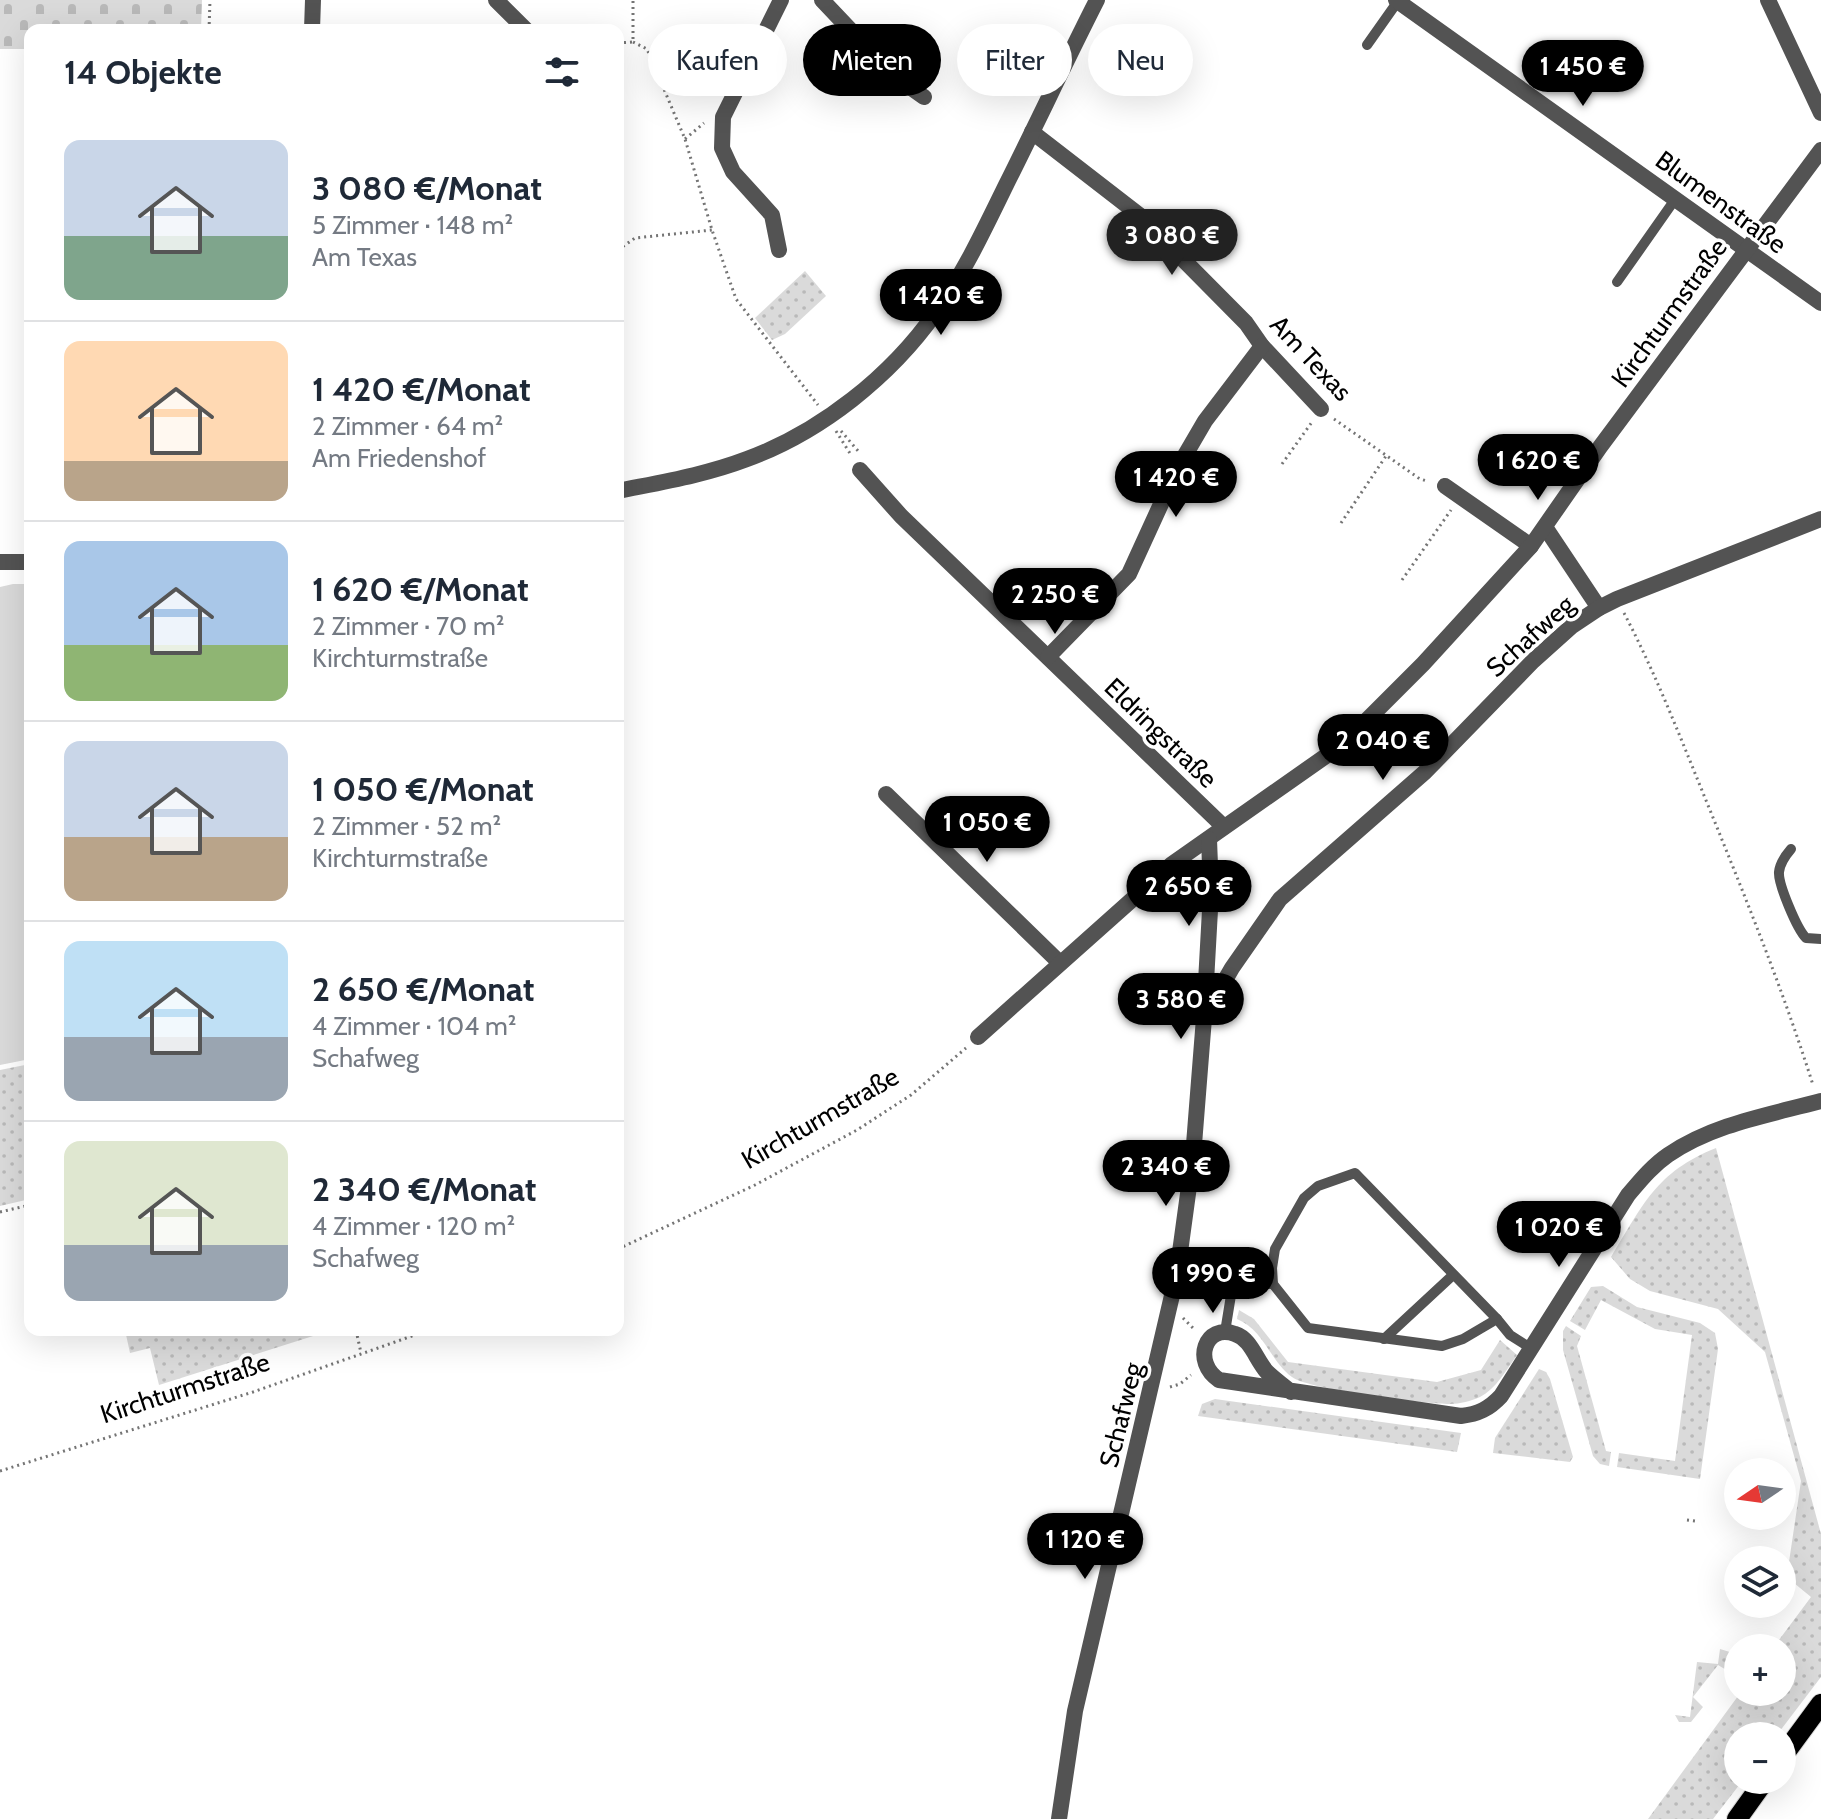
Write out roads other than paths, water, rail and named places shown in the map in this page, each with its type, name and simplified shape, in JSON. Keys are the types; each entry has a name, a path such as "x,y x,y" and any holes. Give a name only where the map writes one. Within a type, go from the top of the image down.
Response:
{"main road":[{"path":"1796,1738 1821,1704"},
{"path":"1737,1819 1755,1794"}],"street":[{"path":"312,24 313,0"},
{"path":"496,0 520,24"},
{"path":"779,250 772,215 733,172 722,148 723,117 781,0"},
{"path":"822,0 893,75 924,97"},
{"path":"624,490 702,474 749,458 827,417 876,378 936,312 980,239 1097,0"},
{"name":"Blumenstraße","path":"1397,0 1821,303"},
{"path":"1768,0 1821,113"},
{"name":"Am Texas","path":"1032,132 1138,214 1246,323 1262,346 1321,409"},
{"name":"Kirchturmstraße","path":"978,1037 1172,864 1343,744 1423,664 1531,546 1821,150"},
{"path":"1048,657 1129,574 1177,469 1205,421 1262,346"},
{"name":"Eldringstraße","path":"860,470 901,516 1224,827"},
{"path":"1445,486 1531,546"},
{"name":"Schafweg","path":"1204,1018 1232,968 1280,899 1425,772 1533,661 1572,626 1617,599 1821,519"},
{"name":"Schafweg","path":"1545,527 1599,608"},
{"path":"0,562 24,562"},
{"path":"886,794 1060,963"},
{"name":"Schafweg","path":"1059,1819 1075,1711 1172,1302 1193,1157 1211,892 1209,839"},
{"path":"1291,1392 1267,1372 1246,1341 1237,1334 1225,1332 1215,1335 1207,1343 1203,1353 1204,1365 1219,1380 1291,1392 1461,1416 1477,1414 1501,1396 1628,1195 1665,1157 1720,1128 1820,1102"}],"lane":[{"path":"1367,45 1397,0"},
{"path":"1617,282 1676,198"},
{"path":"1791,849 1778,875 1799,931 1806,938 1821,939"},
{"path":"1497,1319 1463,1339 1442,1346 1308,1328 1273,1284 1275,1249 1304,1198 1318,1186 1355,1173 1497,1319 1510,1335 1532,1349"},
{"path":"1384,1339 1453,1275"},
{"path":"1225,1332 1233,1283 1273,1284"}]}
